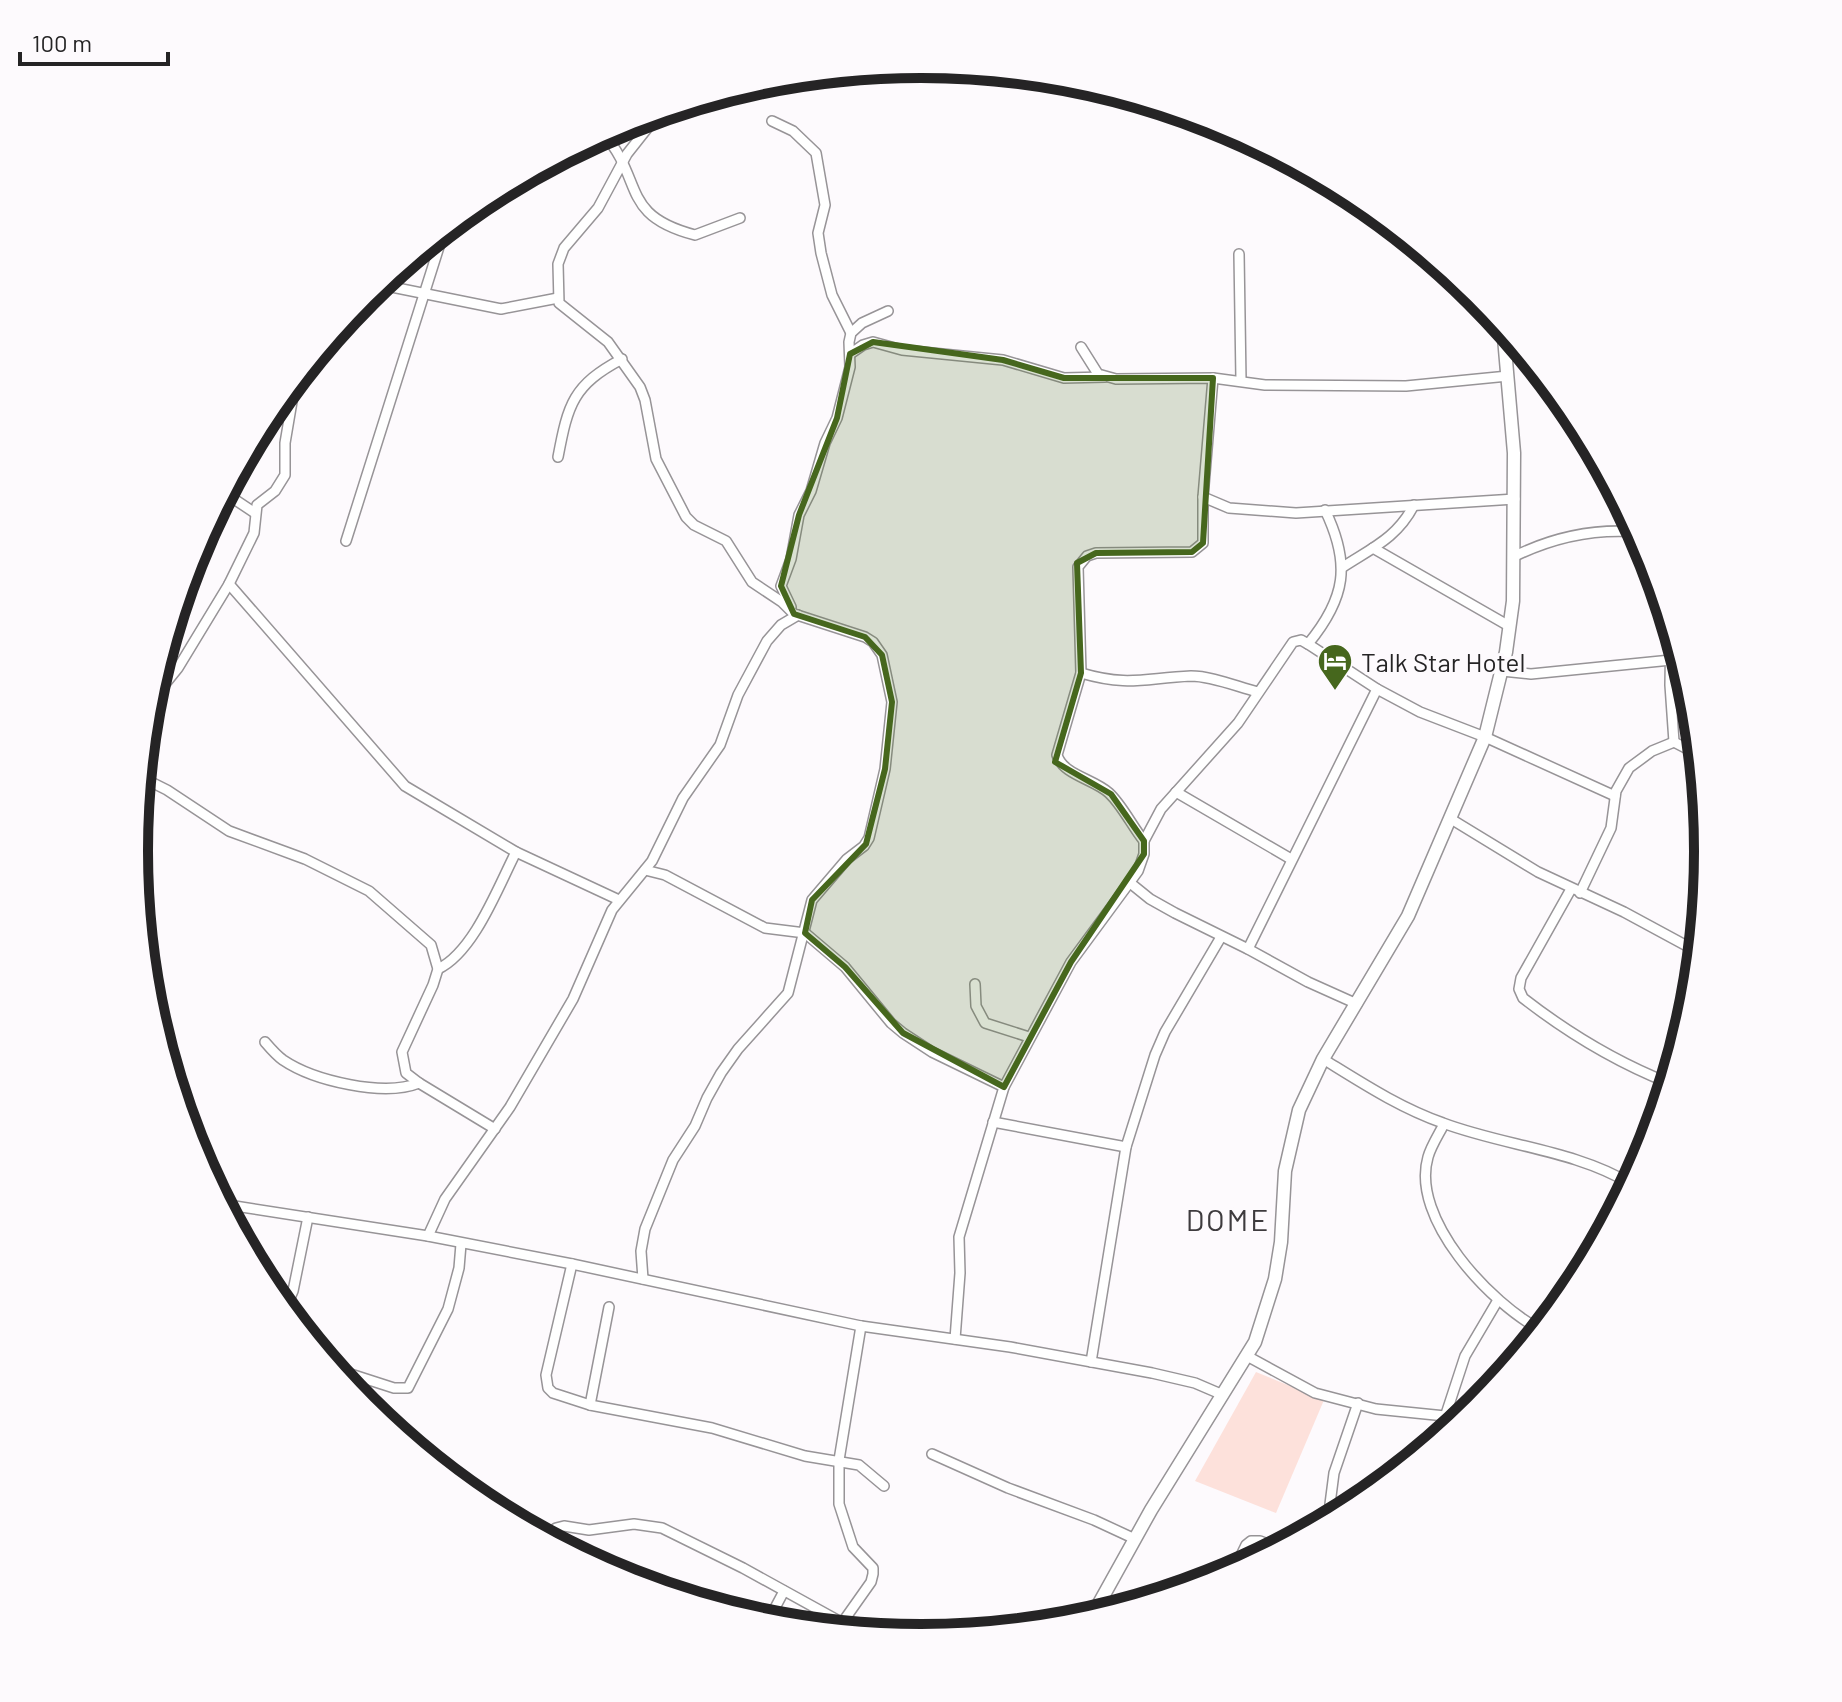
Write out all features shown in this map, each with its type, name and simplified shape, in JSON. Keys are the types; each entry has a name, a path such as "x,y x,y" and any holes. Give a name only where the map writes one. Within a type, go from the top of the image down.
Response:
{"street":[{"path":"772,121 793,131 816,153 825,205 818,233 821,253 832,295 851,333 850,367 837,418 825,443 811,491 799,515 791,559 781,586 796,614"},
{"path":"643,1279 641,1251 645,1229 667,1173 721,1073 788,993 812,900 869,838 885,769 892,702 882,655 873,642 796,614 752,582 726,541 694,525 686,517 656,459 645,400 622,359 590,325 562,307 558,298 558,264 564,248 598,208 630,149 646,129"},
{"path":"611,143 624,161 642,208 666,225 695,235 740,218"},
{"path":"346,541 440,246"},
{"path":"1239,254 1241,380"},
{"path":"392,287 501,309 558,298"},
{"path":"851,333 862,323 888,311"},
{"path":"850,354 873,342 902,350 1003,360 1064,378 1213,378 1265,385 1406,386 1508,376"},
{"path":"1099,1603 1247,1356 1260,1328 1275,1279 1281,1242 1285,1171 1292,1132 1303,1100 1323,1059 1408,916 1485,737 1502,671 1513,601 1515,499 1505,344"},
{"path":"1081,347 1093,369 1105,377"},
{"path":"558,457 576,396 590,377 622,359"},
{"path":"1144,841 1111,794 1058,761 1059,744 1081,673 1078,567 1080,561 1096,553 1192,552 1203,543 1203,497 1213,378"},
{"path":"167,681 229,584 254,533 257,505 275,491 285,475 285,443 292,403"},
{"path":"1203,497 1229,508 1296,513 1515,499"},
{"path":"234,499 255,513"},
{"path":"1343,567 1391,538 1406,521 1414,505"},
{"path":"1308,644 1327,620 1343,567 1336,533 1325,510"},
{"path":"1513,557 1545,541 1586,533 1625,532"},
{"path":"1373,548 1509,626"},
{"path":"229,584 405,786 516,852 619,900"},
{"path":"428,1236 445,1199 495,1129 573,999 602,930 619,900 645,870 683,798 720,745 738,695 767,641 796,614"},
{"path":"955,1339 960,1273 959,1237 1004,1087 1071,962 1138,871 1144,854 1144,841 1161,809 1238,723 1293,642 1301,640 1377,689 1431,716 1615,796"},
{"path":"1502,671 1531,674 1670,660"},
{"path":"1671,665 1674,742"},
{"path":"1081,673 1133,683 1192,676 1258,692"},
{"path":"1248,949 1377,689"},
{"path":"1674,742 1687,749"},
{"path":"1659,1079 1584,1041 1523,998 1519,989 1521,978 1576,891 1611,828 1615,796 1634,762 1674,742"},
{"path":"152,782 229,831 305,859 369,891 431,945 438,969 402,1052 406,1073 495,1129"},
{"path":"1176,792 1291,859"},
{"path":"1451,819 1538,872 1624,912 1688,946"},
{"path":"438,969 458,954 471,936 491,904 516,852"},
{"path":"645,870 665,875 765,928 805,933 845,967 903,1033 932,1052 1004,1087"},
{"path":"1129,882 1150,899 1221,937 1357,1004"},
{"path":"1091,1362 1126,1147 1165,1032 1221,937"},
{"path":"975,984 976,1006 985,1023 1029,1037"},
{"path":"265,1042 285,1062 310,1074 370,1087 408,1088 419,1083"},
{"path":"1323,1059 1380,1095 1444,1124 1573,1160 1621,1178"},
{"path":"993,1122 1126,1147"},
{"path":"1444,1124 1427,1158 1425,1180 1433,1215 1451,1247 1498,1300 1533,1323"},
{"path":"235,1206 428,1236 861,1326 1091,1362 1195,1383 1223,1395"},
{"path":"290,1297 308,1217"},
{"path":"353,1375 394,1388 408,1388 448,1309 459,1268 461,1244"},
{"path":"572,1264 546,1382 553,1393 590,1405 712,1428 805,1456 839,1460 866,1468 884,1486"},
{"path":"1446,1414 1465,1356 1498,1300"},
{"path":"590,1405 609,1307"},
{"path":"845,1619 871,1582 873,1574 873,1568 853,1547 839,1509 839,1460 861,1326"},
{"path":"1247,1356 1302,1388 1376,1409 1450,1415"},
{"path":"1331,1505 1334,1473 1358,1403"},
{"path":"932,1454 1135,1539"},
{"path":"553,1530 564,1526 589,1530 619,1524 648,1524 662,1528 834,1618"},
{"path":"1242,1554 1251,1541 1265,1543"},
{"path":"774,1610 784,1591"}],"highlighted area":[{"path":"873,342 1003,360 1064,378 1213,378 1203,543 1192,552 1096,553 1077,563 1081,673 1055,762 1111,794 1144,841 1144,854 1071,962 1004,1087 903,1033 845,967 805,933 812,900 866,844 885,769 892,702 882,655 865,637 794,614 781,586 799,515 837,418 850,354"}],"shaded area":[{"path":"1256,1372 1324,1400 1276,1513 1195,1481"}],"place":[{"name":"Talk Star Hotel","path":"1335,692"}],"district":[{"name":"DOME","path":"1228,1219"}]}
